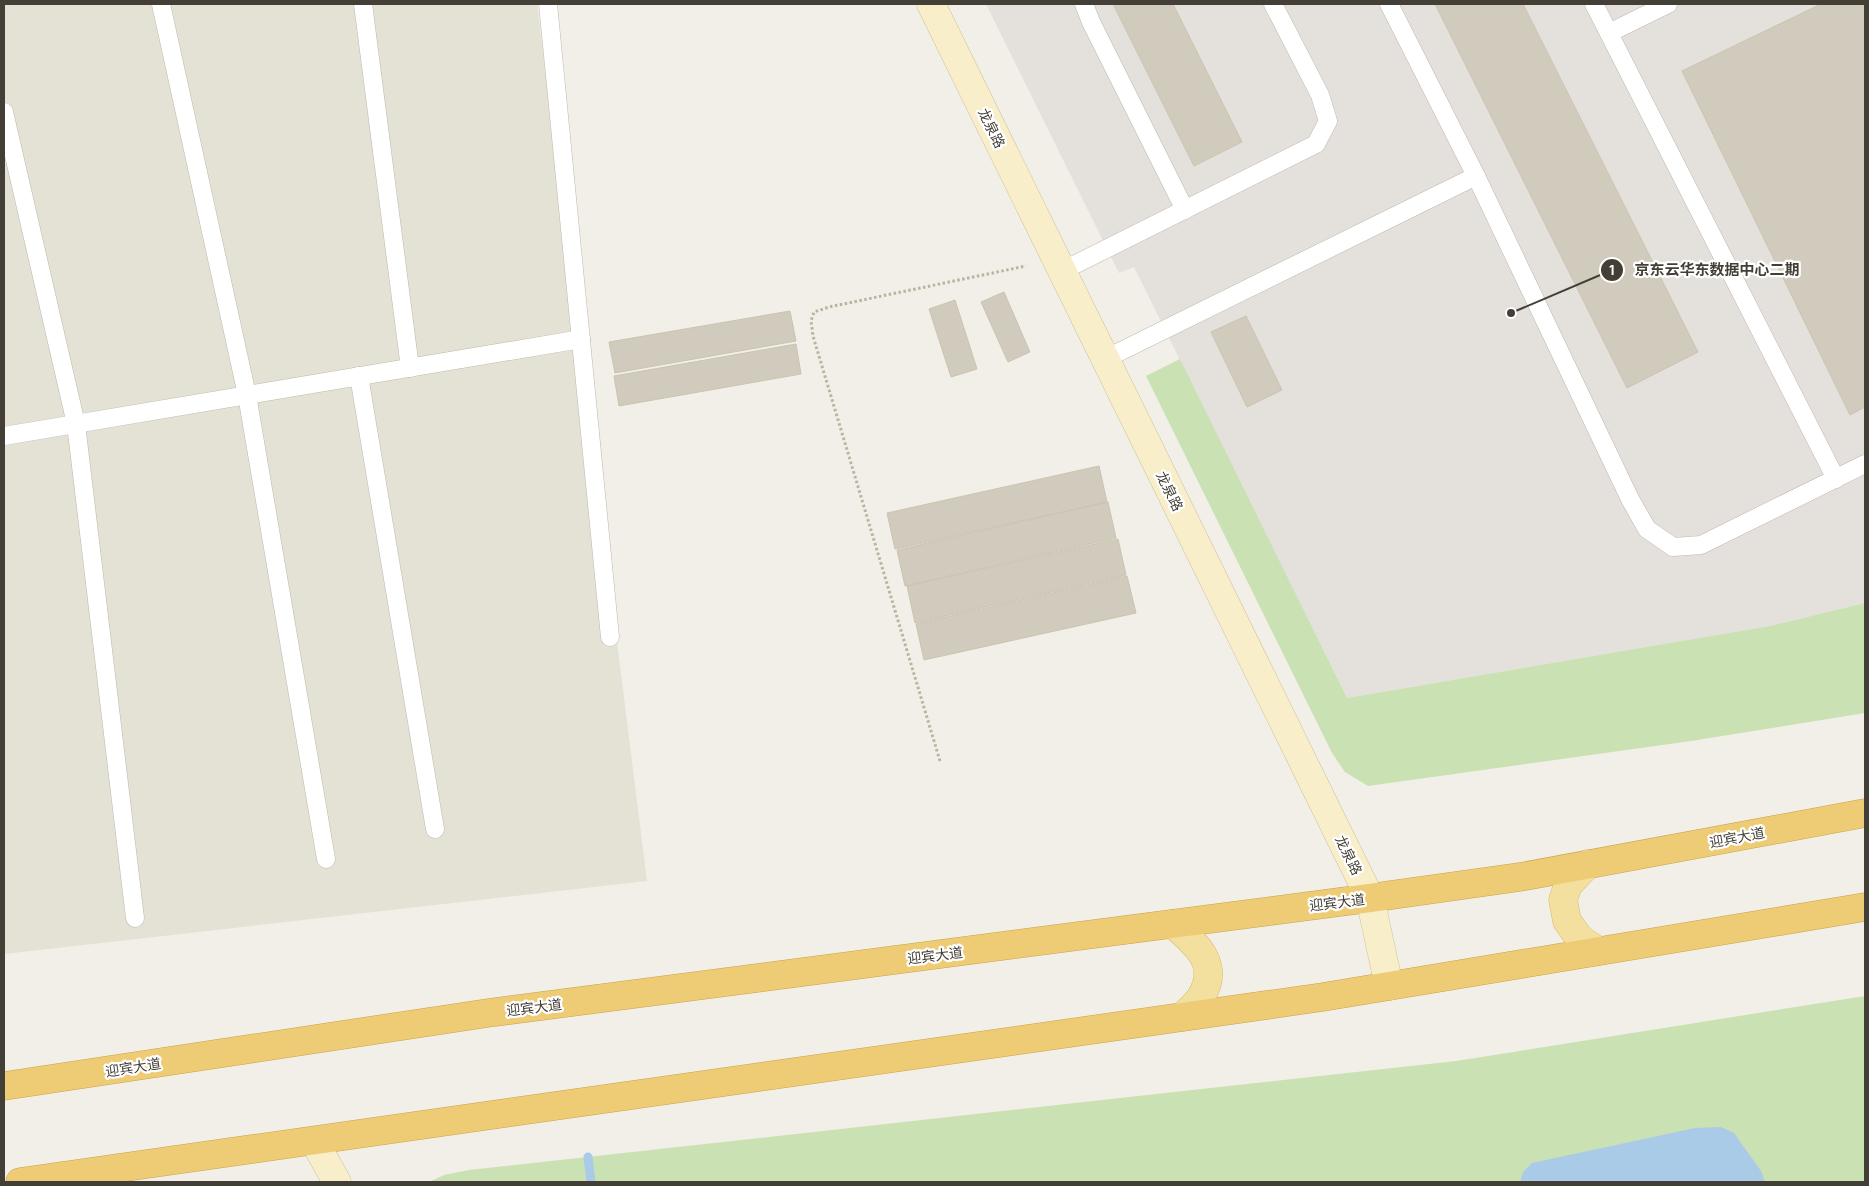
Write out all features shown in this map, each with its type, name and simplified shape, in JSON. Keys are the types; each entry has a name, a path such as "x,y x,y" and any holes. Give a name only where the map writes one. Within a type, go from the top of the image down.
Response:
{"highway":[{"name":"迎宾大道","path":"4,1086 488,1013 1526,876 1865,813"},
{"path":"20,1182 1390,986 1865,907"}],"main road":[{"path":"1588,864 1568,885 1562,900 1567,921 1580,939 1598,951"},
{"path":"1173,924 1191,940 1206,958 1209,978 1201,997 1182,1017"}],"street":[{"name":"龙泉路","path":"931,4 1370,898 1390,986"},
{"path":"314,1141 337,1182"}],"lane":[{"path":"161,4 247,395 326,859"},
{"path":"363,4 410,368"},
{"path":"548,4 610,637"},
{"path":"1084,4 1091,22 1185,210"},
{"path":"1059,265 1185,210 1316,144 1328,121 1320,95 1273,4"},
{"path":"1389,4 1476,176 1626,490 1647,529 1672,546 1701,545 1865,464"},
{"path":"1594,4 1836,479"},
{"path":"1609,33 1668,4"},
{"path":"4,112 76,424 135,918"},
{"path":"1105,359 1476,176"},
{"path":"4,436 581,339"},
{"path":"359,376 435,829"}],"path":[{"path":"940,761 813,336 811,321 814,312 829,306 1059,265"}],"shaded area":[{"path":"4,4 537,4 647,881 4,954"},
{"path":"986,4 1865,4 1865,603 1770,626 1347,698 1134,267 1119,273"}],"green space":[{"path":"1180,359 1347,698 1770,626 1865,603 1865,713 1691,741 1368,786 1345,772 1332,753 1146,376"},
{"path":"1865,996 1865,1182 429,1182 444,1175 469,1170 1456,1061"}],"water":[{"path":"1721,1127 1734,1133 1761,1171 1765,1182 1520,1182 1523,1172 1532,1163 1695,1128"}],"building":[{"path":"1113,4 1173,4 1242,142 1194,166"},
{"path":"1435,4 1523,4 1698,352 1627,388"},
{"path":"1821,4 1865,4 1865,407 1850,415 1682,71"},
{"path":"1004,292 1030,352 1008,362 981,302"},
{"path":"955,300 977,369 951,377 929,309"},
{"path":"790,311 796,341 615,373 609,342"},
{"path":"1246,316 1282,390 1247,407 1211,332"},
{"path":"796,344 801,374 619,406 614,376"},
{"path":"1099,466 1107,502 895,549 887,513"},
{"path":"1108,502 1116,538 905,586 897,550"},
{"path":"1118,539 1126,575 915,623 907,586"},
{"path":"1127,576 1136,613 924,660 916,624"}],"waterway":[{"path":"588,1157 591,1182"}],"place":[{"name":"京东云华东数据中心二期","path":"1511,313"}]}
